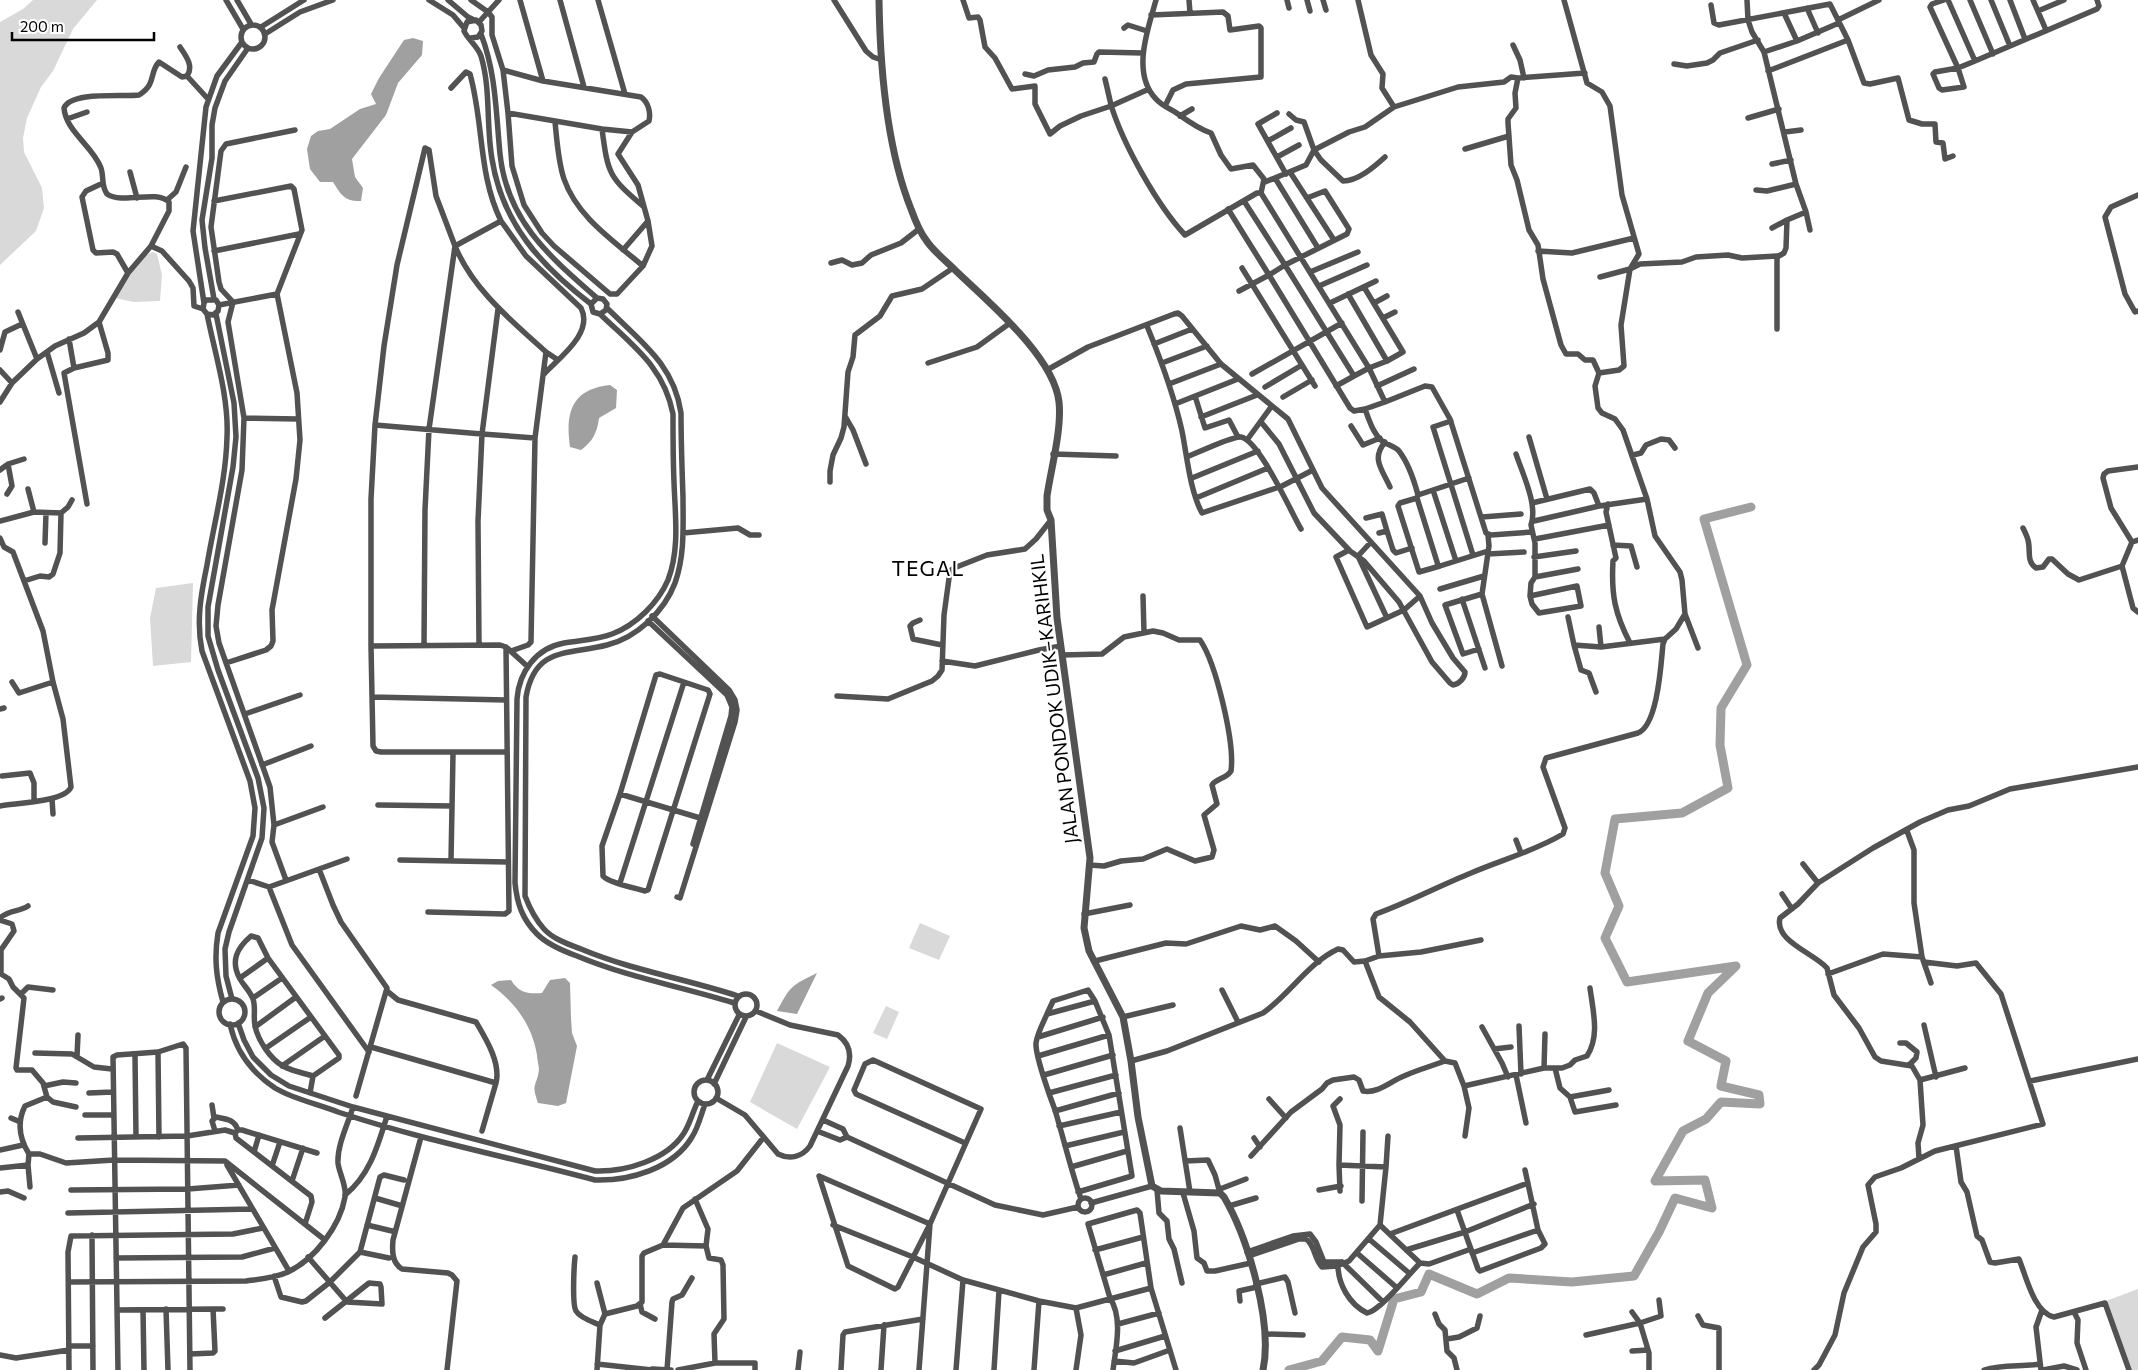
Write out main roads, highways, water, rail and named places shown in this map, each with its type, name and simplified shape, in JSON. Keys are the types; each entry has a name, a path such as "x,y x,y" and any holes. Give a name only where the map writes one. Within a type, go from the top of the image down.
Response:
{"waterway":[{"path":"1289,1370 1322,1361 1342,1337 1370,1340 1378,1351 1394,1299 1421,1292 1429,1274 1477,1294 1509,1278 1572,1282 1634,1276 1659,1232 1675,1198 1712,1208 1705,1180 1655,1181 1683,1131 1706,1119 1721,1102 1760,1104 1759,1095 1721,1086 1726,1061 1688,1041 1708,993 1736,966 1627,982 1605,938 1619,906 1605,873 1615,819 1682,813 1728,788 1720,745 1721,708 1747,665 1704,519 1751,507"}],"district":[{"name":"TEGAL","path":"928,569"}]}
